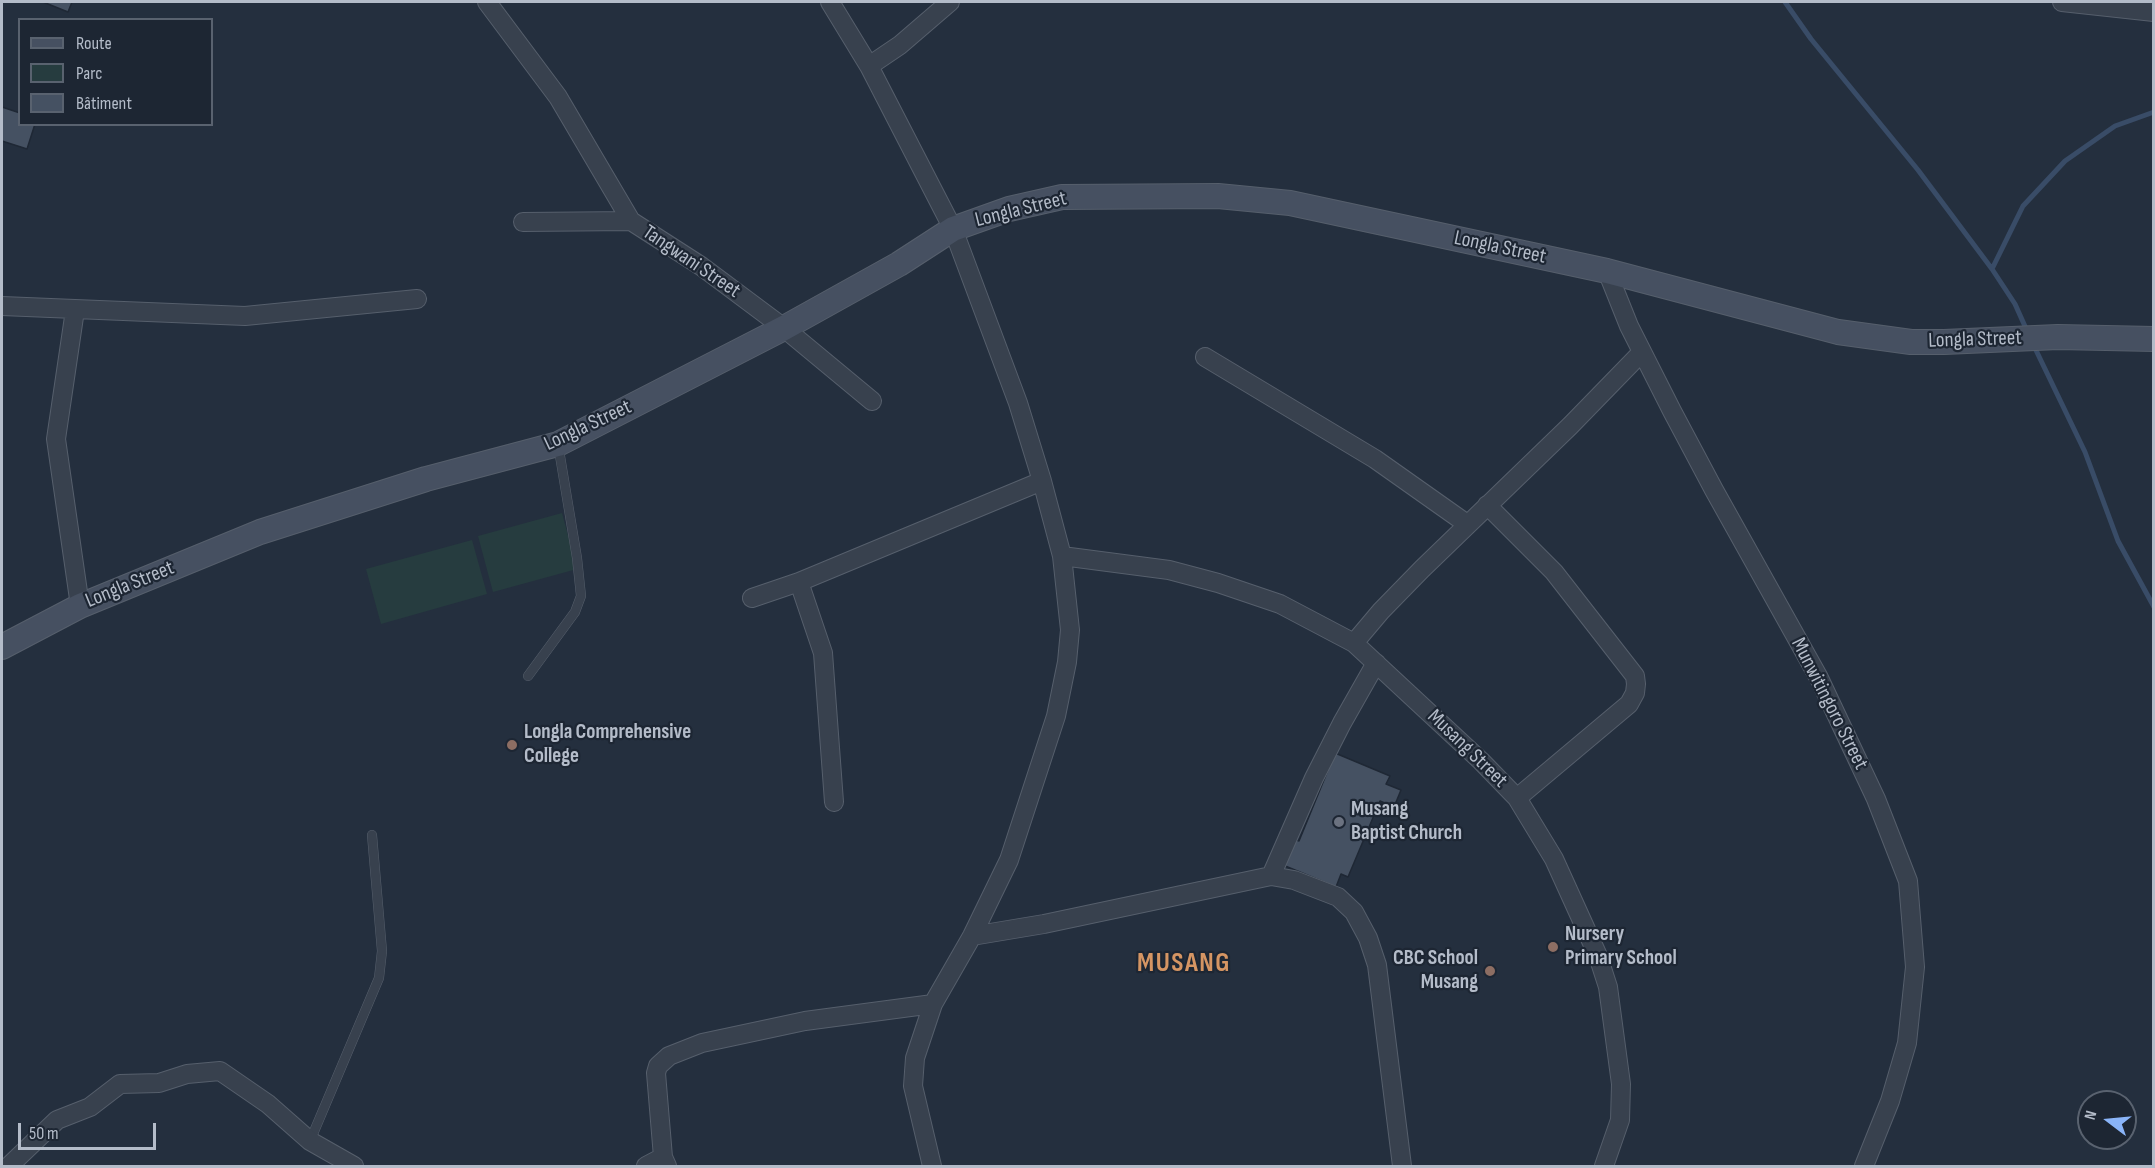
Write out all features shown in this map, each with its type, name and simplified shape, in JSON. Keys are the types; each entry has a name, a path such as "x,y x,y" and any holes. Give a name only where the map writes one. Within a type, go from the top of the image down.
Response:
{"main road":[{"name":"Longla Street","path":"2,647 80,606 260,532 426,479 558,444 784,328 899,264 953,229 1010,209 1062,197 1218,196 1290,203 1607,271 1838,332 1911,342 2058,337 2154,339"}],"street":[{"name":"Tangwani Street","path":"487,2 558,97 631,221 701,266 784,328 872,401"},
{"path":"830,2 869,66 953,229 1018,403 1042,481 1062,556 1070,630 1067,662 1056,716 1009,861 972,936 933,1004 915,1058 913,1086 932,1167"},
{"path":"869,66 900,45 950,2"},
{"path":"2062,2 2154,12"},
{"path":"523,222 631,221"},
{"name":"Munwitingoro Street","path":"1607,271 1642,352 1714,490 1819,678 1876,799 1908,881 1915,967 1906,1043 1890,1101 1864,1167"},
{"path":"2,306 245,316 417,299"},
{"path":"75,310 56,439 80,606"},
{"path":"1354,644 1381,611 1467,524 1570,426 1642,352"},
{"path":"1205,357 1375,459 1467,524"},
{"path":"752,598 799,582 1042,481"},
{"path":"1487,505 1554,572 1635,676 1636,684 1635,693 1629,704 1516,798"},
{"name":"Musang Street","path":"1062,556 1168,570 1218,583 1280,604 1354,644 1481,760 1516,798 1554,859 1598,956 1608,987 1621,1084 1620,1120 1604,1167"},
{"path":"799,582 823,653 834,802"},
{"path":"1271,876 1314,778 1376,663"},
{"path":"972,936 1044,924 1271,876 1294,880 1338,897 1354,912 1368,938 1377,964 1402,1167"},
{"path":"646,1167 665,1162 656,1073 658,1066 669,1056 702,1043 805,1021 933,1004"},
{"path":"9,1167 57,1120 90,1107 120,1084 159,1083 187,1074 220,1071 268,1104 310,1141 354,1167"}],"lane":[{"path":"528,676 575,612 581,596 558,444"},
{"path":"310,1141 379,978 382,951 372,835"}],"green space":[{"path":"562,513 577,569 493,592 478,536"},
{"path":"472,540 487,594 381,624 366,569"}],"building":[{"path":"43,2 72,2 68,12"},
{"path":"2,107 18,112 18,126 34,126 27,149 2,141"},
{"name":"Musang Baptist Church","path":"1335,753 1390,776 1386,784 1401,790 1394,807 1380,801 1348,877 1341,874 1336,887 1278,863 1289,837 1299,841"}],"waterway":[{"path":"1785,2 1811,39 1918,170 1992,269"},
{"path":"2028,333 2015,304 1992,269 2023,206 2065,161 2115,126 2154,112"},
{"path":"2033,344 2085,452 2118,541 2154,607"}],"place":[{"name":"Longla Comprehensive College","path":"512,745"},
{"name":"Musang Baptist Church","path":"1339,822"},
{"name":"Nursery Primary School","path":"1553,947"},
{"name":"CBC School Musang","path":"1490,971"}],"district":[{"name":"MUSANG","path":"1184,964"}]}
